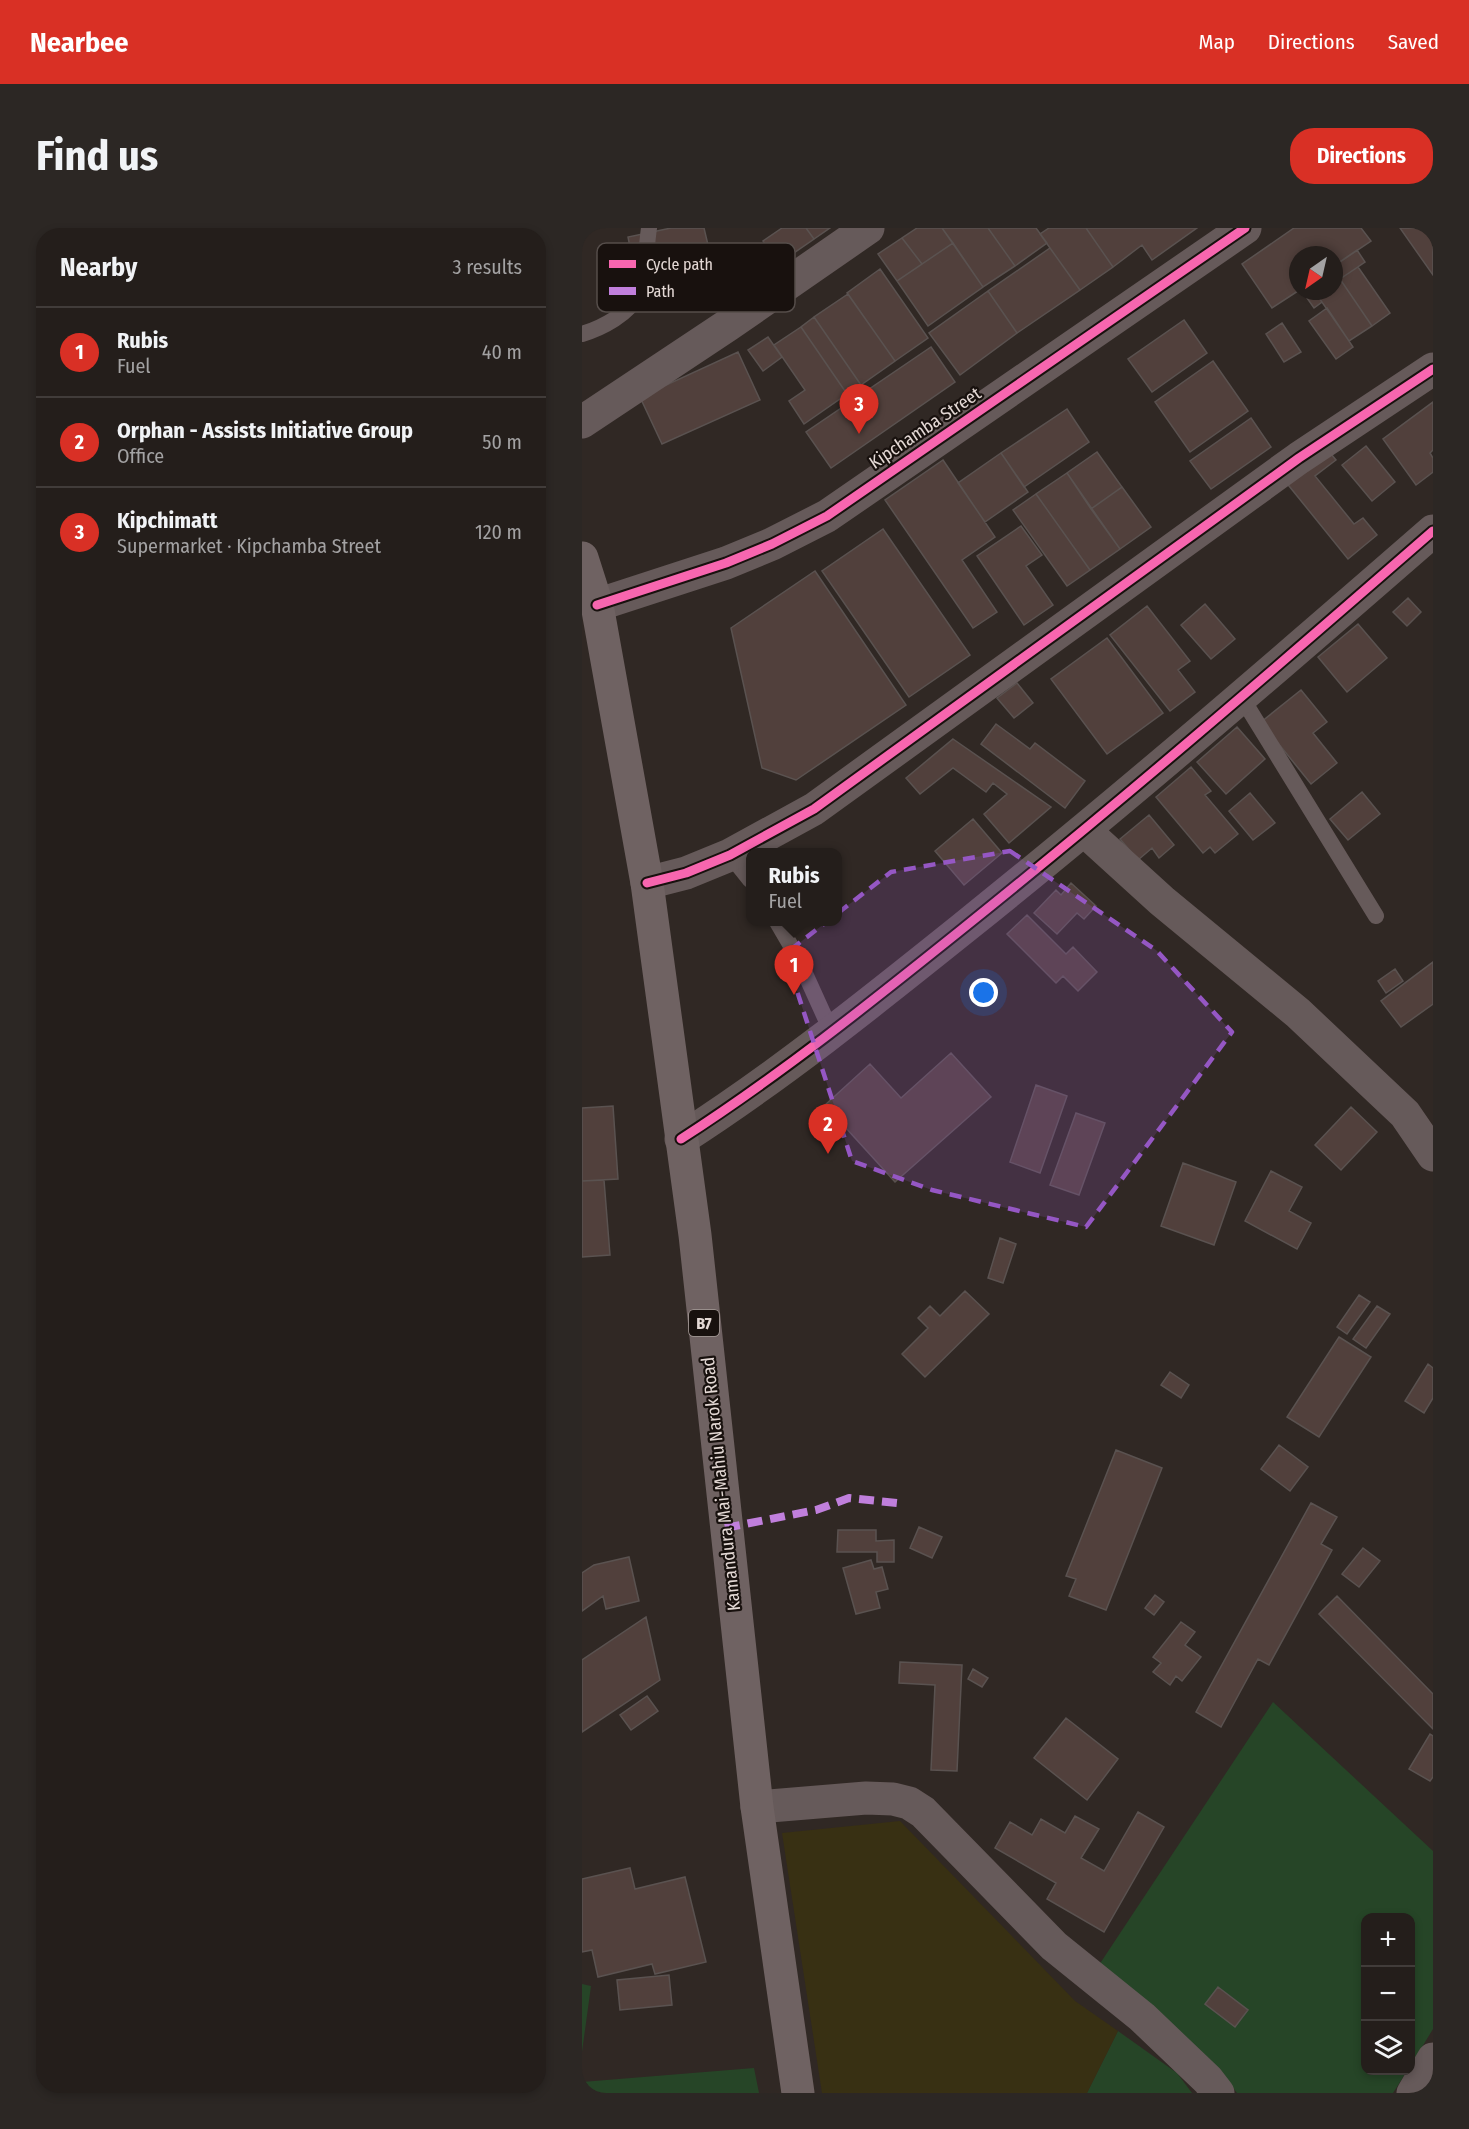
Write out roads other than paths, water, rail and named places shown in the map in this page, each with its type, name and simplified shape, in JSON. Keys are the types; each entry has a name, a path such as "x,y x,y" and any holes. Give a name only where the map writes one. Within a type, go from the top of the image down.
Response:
{"highway":[{"name":"Kamandura Mai-Mahiu Narok Road","path":"582,558 597,605 647,883 694,1235 757,1807 798,2093"}],"street":[{"path":"795,279 868,228"},
{"name":"Kipchamba Street","path":"597,605 726,563 772,544 827,516 1245,228"},
{"path":"582,422 747,312"},
{"path":"647,883 686,873 730,855 814,809 1299,458 1433,369"},
{"path":"681,1139 733,1106 832,1033 1085,831 1433,531"},
{"path":"1085,831 1162,901 1306,1021 1405,1114 1433,1155"},
{"path":"757,1807 866,1798 893,1799 909,1803 923,1812 1054,1946 1142,2017 1208,2080 1218,2093"},
{"path":"1413,2093 1433,2059"}],"lane":[{"path":"647,243 649,228"},
{"path":"582,334 595,330 624,312"},
{"path":"1242,698 1376,916"},
{"path":"730,855 746,875"},
{"path":"780,926 798,958 832,1033"}],"place":[{"name":"Kipchimatt","path":"859,434"},
{"name":"Rubis","path":"794,995"},
{"name":"Orphan - Assists Initiative Group","path":"828,1154"}]}
